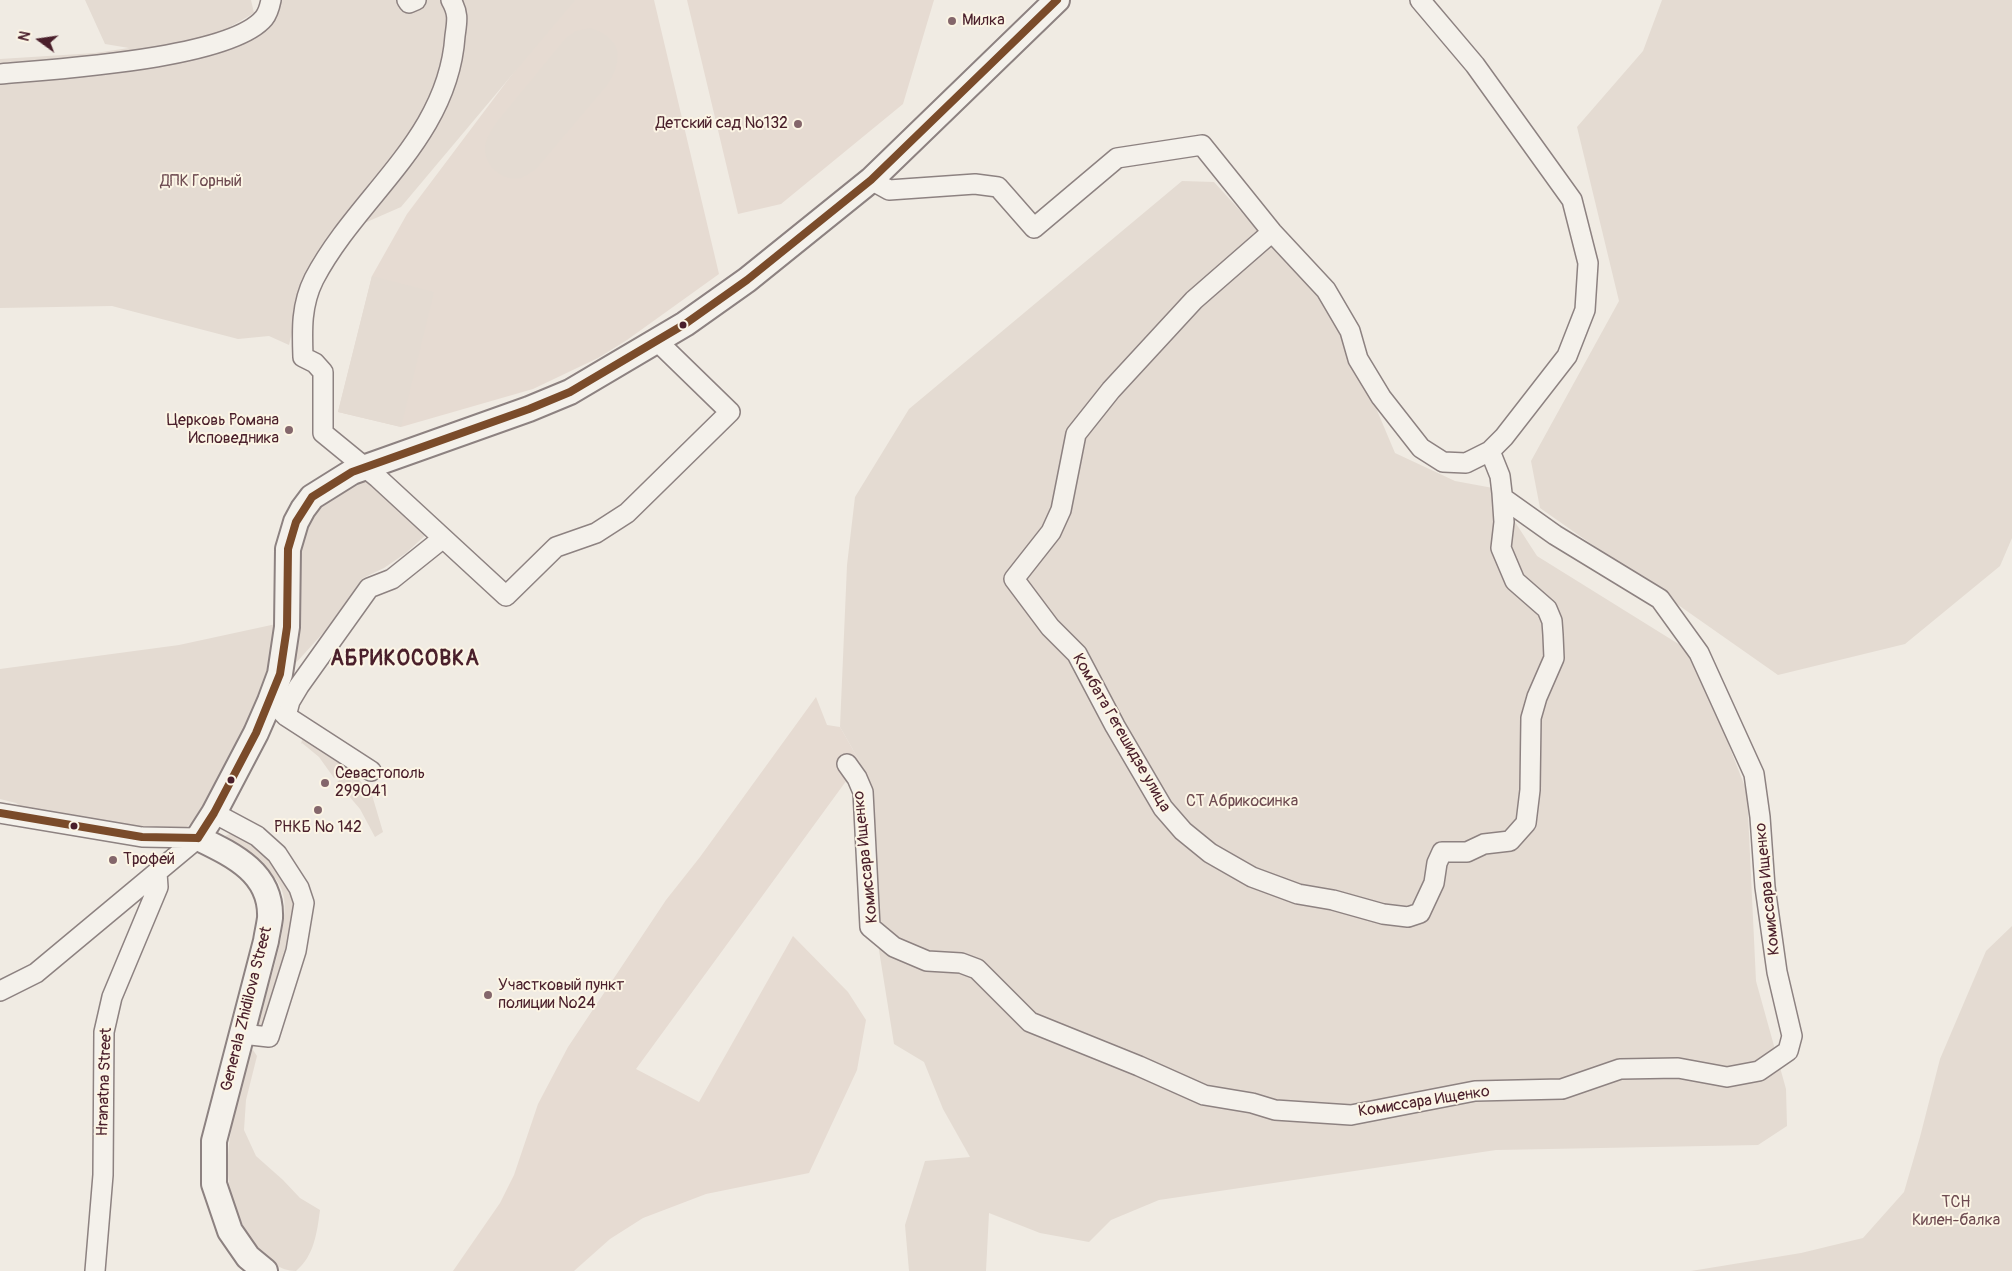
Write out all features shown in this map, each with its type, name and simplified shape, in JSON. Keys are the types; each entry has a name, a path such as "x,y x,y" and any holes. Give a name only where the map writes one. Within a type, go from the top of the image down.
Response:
{"main road":[{"path":"198,838 278,708 280,674 287,627 288,549 296,522 312,497 352,472 364,467 529,409 570,392 657,341 747,280 872,180 1057,0"},
{"name":"Generala Zhidilova Street","path":"198,838 232,854 257,875 266,893 270,917 266,941 214,1141 214,1184 230,1231 248,1257 265,1271"}],"street":[{"path":"0,74 128,62 212,46 253,28 265,17 271,0"},
{"path":"408,0 409,3 416,0"},
{"path":"451,0 457,10 454,49 440,100 430,120 407,153 333,249 314,280 303,310 304,357 315,363 323,372 323,432 378,478 506,596 556,547 596,533 627,513 730,412 657,341"},
{"path":"872,180 889,190 975,184 998,187 1034,228 1117,158 1202,145 1272,232 1326,290 1350,331 1358,359 1381,397 1421,448 1443,462 1466,463 1490,451 1504,437 1567,356 1585,310 1588,263 1572,200 1475,65 1420,0"},
{"name":"Комбата Гегешидзе улица","path":"1272,232 1194,300 1111,390 1076,434 1060,510 1051,532 1014,579 1050,627 1077,654 1115,726 1163,808 1183,831 1210,853 1252,877 1298,894 1333,900 1383,914 1408,917 1420,913 1434,883 1437,863 1442,852 1467,852 1484,844 1510,841 1526,824 1530,790 1531,718 1537,697 1554,658 1552,621 1547,609 1515,581 1501,548 1504,522 1503,498 1500,476 1490,451"},
{"name":"Комиссара Ищенко","path":"847,764 857,778 863,792 870,927 894,948 927,961 961,963 977,969 1030,1022 1139,1066 1204,1095 1252,1103 1275,1110 1351,1115 1475,1091 1562,1089 1620,1069 1678,1068 1727,1077 1759,1071 1788,1051 1792,1036 1778,972 1765,887 1754,774 1699,653 1660,598 1554,535 1503,498"},
{"path":"371,771 278,708 299,686 369,588 392,579 442,538"},
{"path":"0,813 142,837 198,838"},
{"path":"214,813 257,836 277,854 299,888 304,903 296,951 269,1038 242,1034"},
{"path":"0,991 36,973 198,838"},
{"name":"Hranatna Street","path":"95,1271 104,1175 104,1032 112,997 158,887 157,874"}],"shaded area":[{"path":"568,0 654,0 719,274 627,340 598,358 533,389 401,427 338,412 372,276 407,214"},
{"name":"Детский сад №132","path":"687,0 934,0 903,104 781,204 738,214"},
{"path":"816,697 827,725 840,727 860,762 636,1069 699,1102 793,936 848,992 866,1020 857,1070 809,1173 706,1194 643,1218 610,1239 574,1271 453,1271 500,1203 514,1175 538,1104 568,1047 666,900 700,857"}],"green space":[{"name":"ДПК Горный","path":"85,0 251,0 254,13 230,27 249,22 268,0 575,0 401,207 337,235 304,285 289,345 269,336 238,339 112,306 0,308 0,59 95,53 129,48 105,44"},
{"path":"1662,0 2012,0 2012,538 2000,566 1905,644 1778,675 1540,508 1531,461 1619,301 1577,127 1643,51"},
{"path":"591,28 609,38 617,51 616,67 607,85 535,170 521,178 514,179 501,175 491,166 486,154 485,147 491,131 566,38 576,31"},
{"name":"СТ Абрикосинка","path":"1182,181 1214,182 1338,318 1395,453 1455,481 1493,488 1537,556 1693,653 1747,792 1756,981 1786,1089 1787,1126 1758,1145 1496,1150 1159,1200 1111,1220 1089,1242 1040,1233 989,1213 986,1271 909,1271 905,1225 925,1161 970,1157 943,1109 924,1062 894,1044 862,844 860,762 840,727 847,565 855,497 909,409"},
{"path":"372,276 434,292 401,427 338,412"},
{"path":"371,479 429,532 406,553 384,568 363,578 324,632 294,665 287,662 300,522 349,481"},
{"path":"276,624 269,667 246,727 196,820 185,828 167,834 26,811 16,803 0,799 0,669 179,645"},
{"path":"306,739 348,766 334,778 319,757 301,744 302,740"},
{"path":"352,771 372,795 383,832 375,837 360,809 337,782"},
{"path":"237,831 286,872 299,907 267,1028 260,1027 256,1022 277,956 285,905 281,887 270,871 222,837"},
{"name":"ТСН Килен-балка","path":"2012,926 2012,1271 1691,1271 1801,1253 1863,1238 1904,1192 1940,1059 1986,951"},
{"path":"250,1049 257,1056 246,1100 244,1130 256,1156 300,1198 320,1210 314,1244 307,1258 296,1271 279,1267 260,1251 235,1208 230,1190 228,1154 230,1135 244,1065"}],"transit line":[{"path":"198,838 214,813 256,733 280,674 287,627 288,549 296,522 312,497 352,472 529,409 570,392 685,324 747,280 871,180 1057,0"},
{"path":"0,813 142,837 198,838"}],"place":[{"name":"Милка","path":"952,21"},
{"name":"Детский сад №132","path":"798,124"},
{"name":"Церковь Романа Исповедника","path":"289,430"},
{"name":"Севастополь 299041","path":"325,783"},
{"name":"РНКБ № 142","path":"318,810"},
{"name":"Трофей","path":"113,860"},
{"name":"Участковый пункт полиции №24","path":"488,995"}],"district":[{"name":"АБРИКОСОВКА","path":"405,660"}]}
